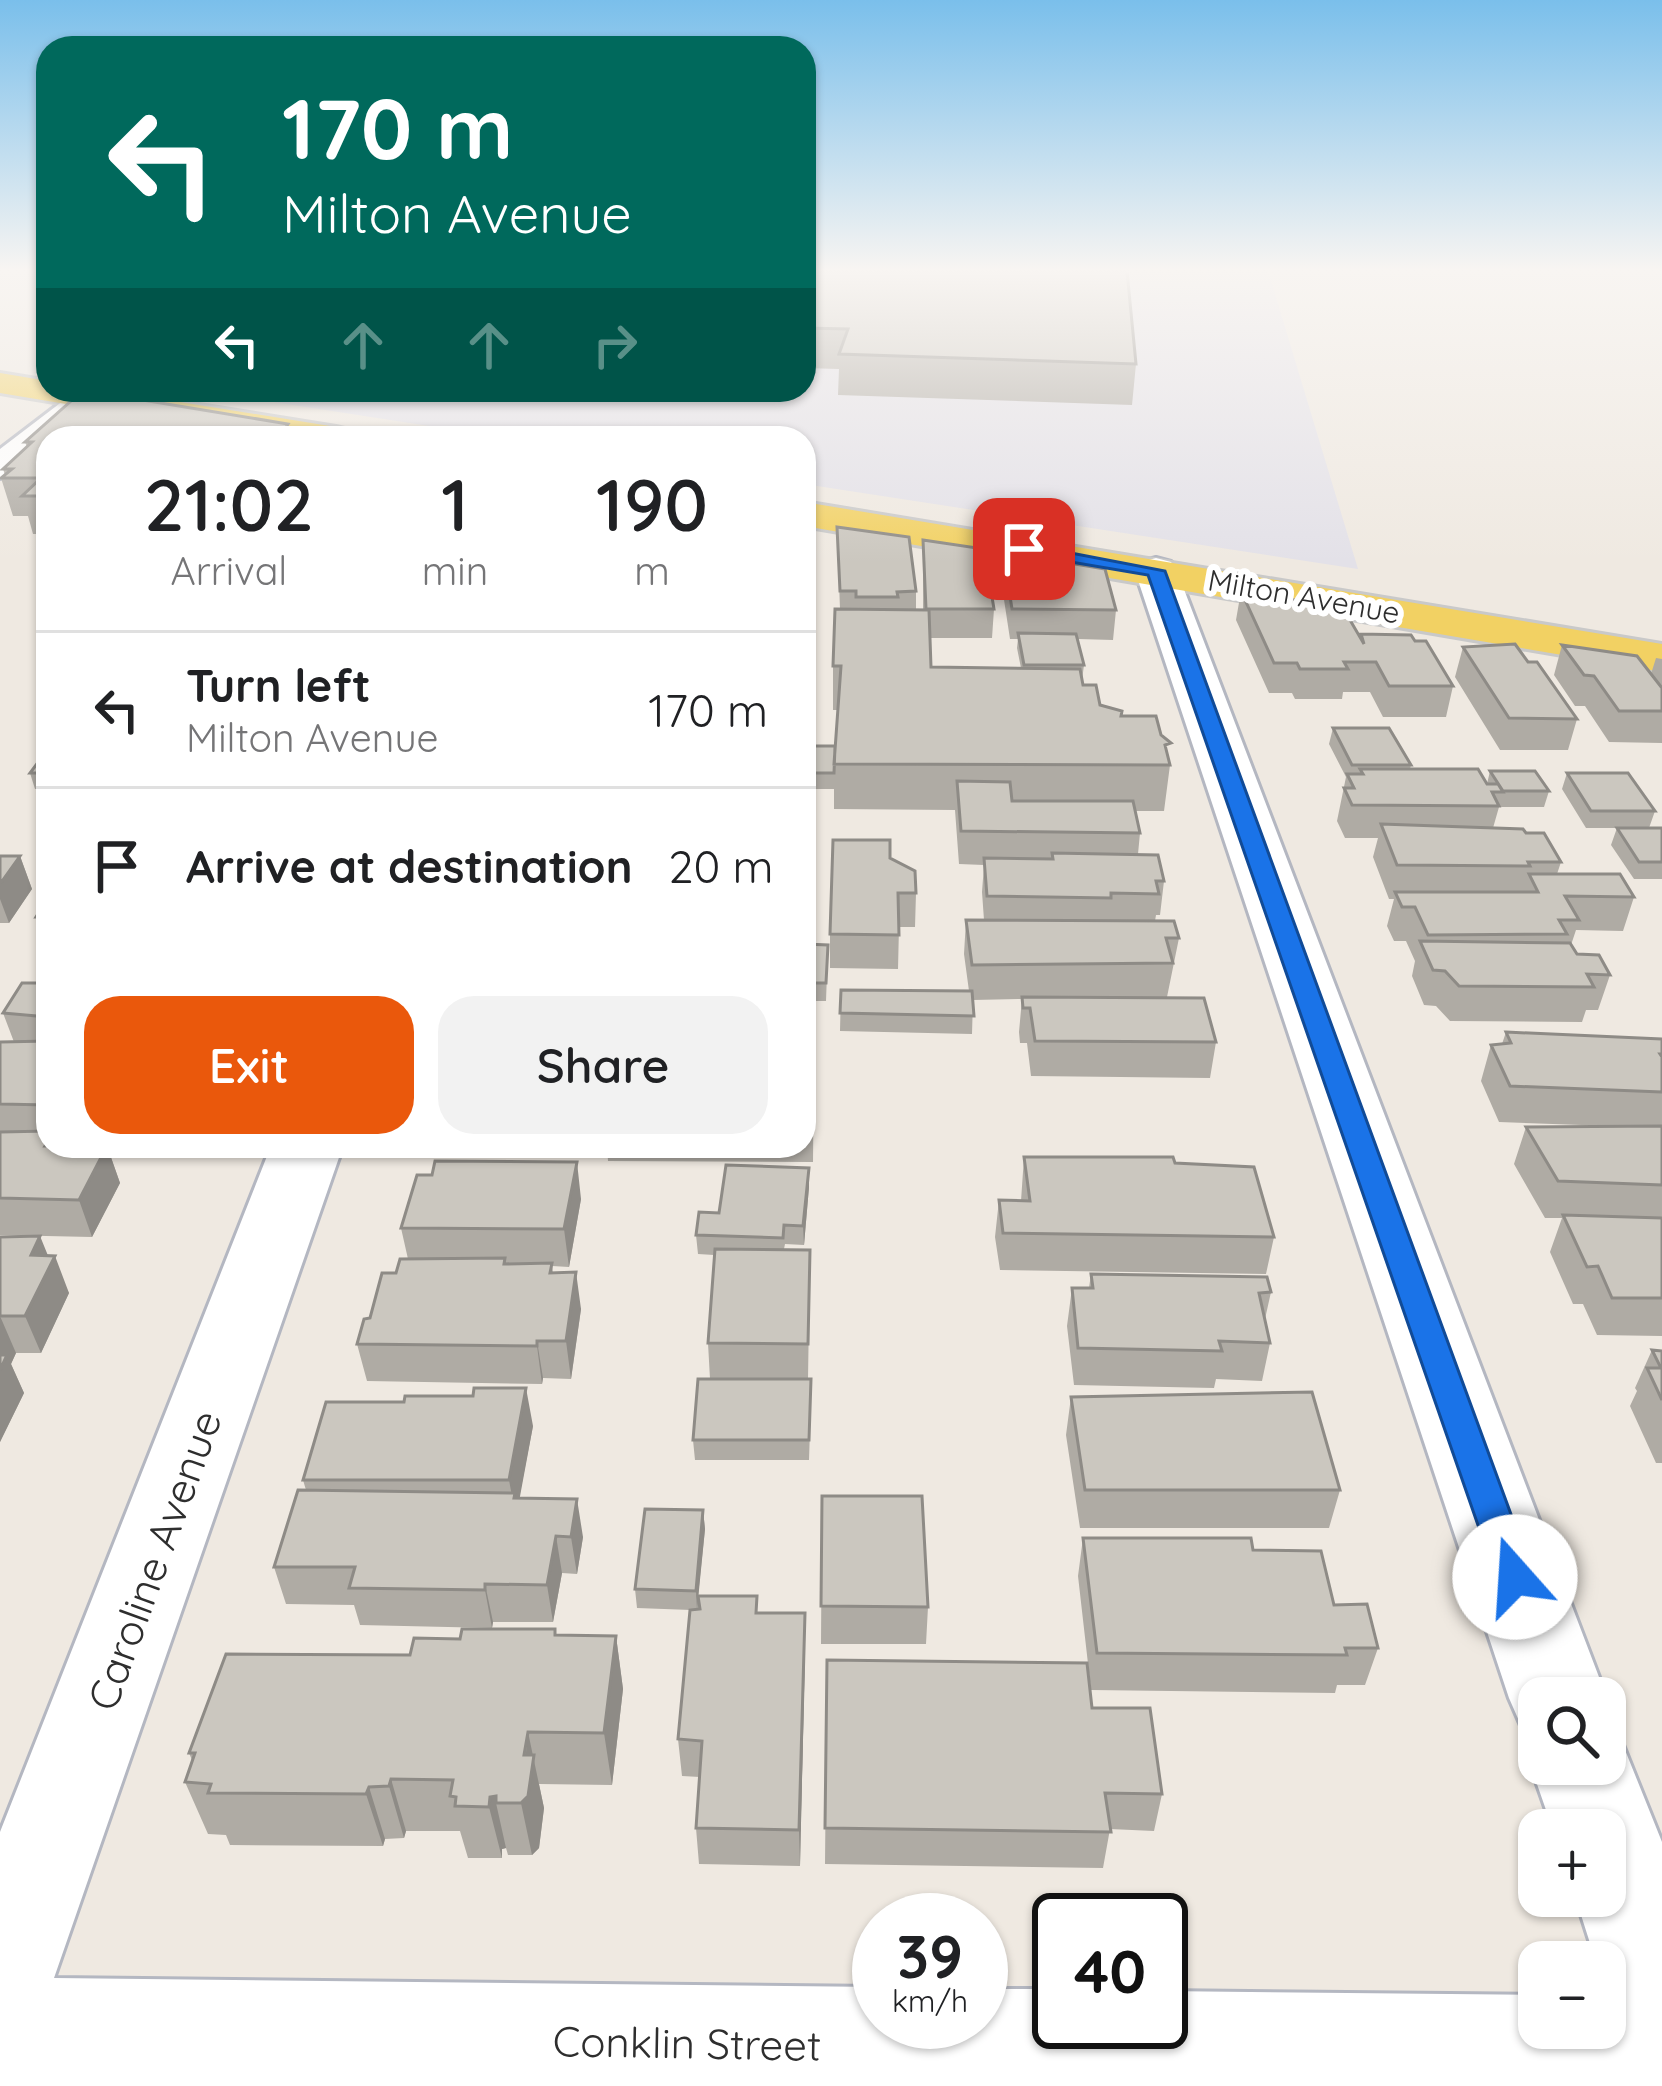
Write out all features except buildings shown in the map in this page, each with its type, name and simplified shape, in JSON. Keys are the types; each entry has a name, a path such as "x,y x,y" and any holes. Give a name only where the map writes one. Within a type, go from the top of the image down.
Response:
{"main road":[{"path":"0,383 36,389"},
{"path":"113,402 262,426"},
{"name":"Milton Avenue","path":"816,516 1662,658"}],"street":[{"path":"52,426 83,402"},
{"path":"0,467 36,439"},
{"path":"1156,571 1551,1677"},
{"name":"Caroline Avenue","path":"0,1973 304,1158"},
{"path":"1626,1889 1662,1990"},
{"name":"Conklin Street","path":"0,2035 1662,2054"}],"shaded area":[{"path":"816,368 1297,368 1358,569 816,486 816,426 429,426 273,402 816,402"}],"route":[{"path":"1024,549 1156,571 1515,1577"}]}
